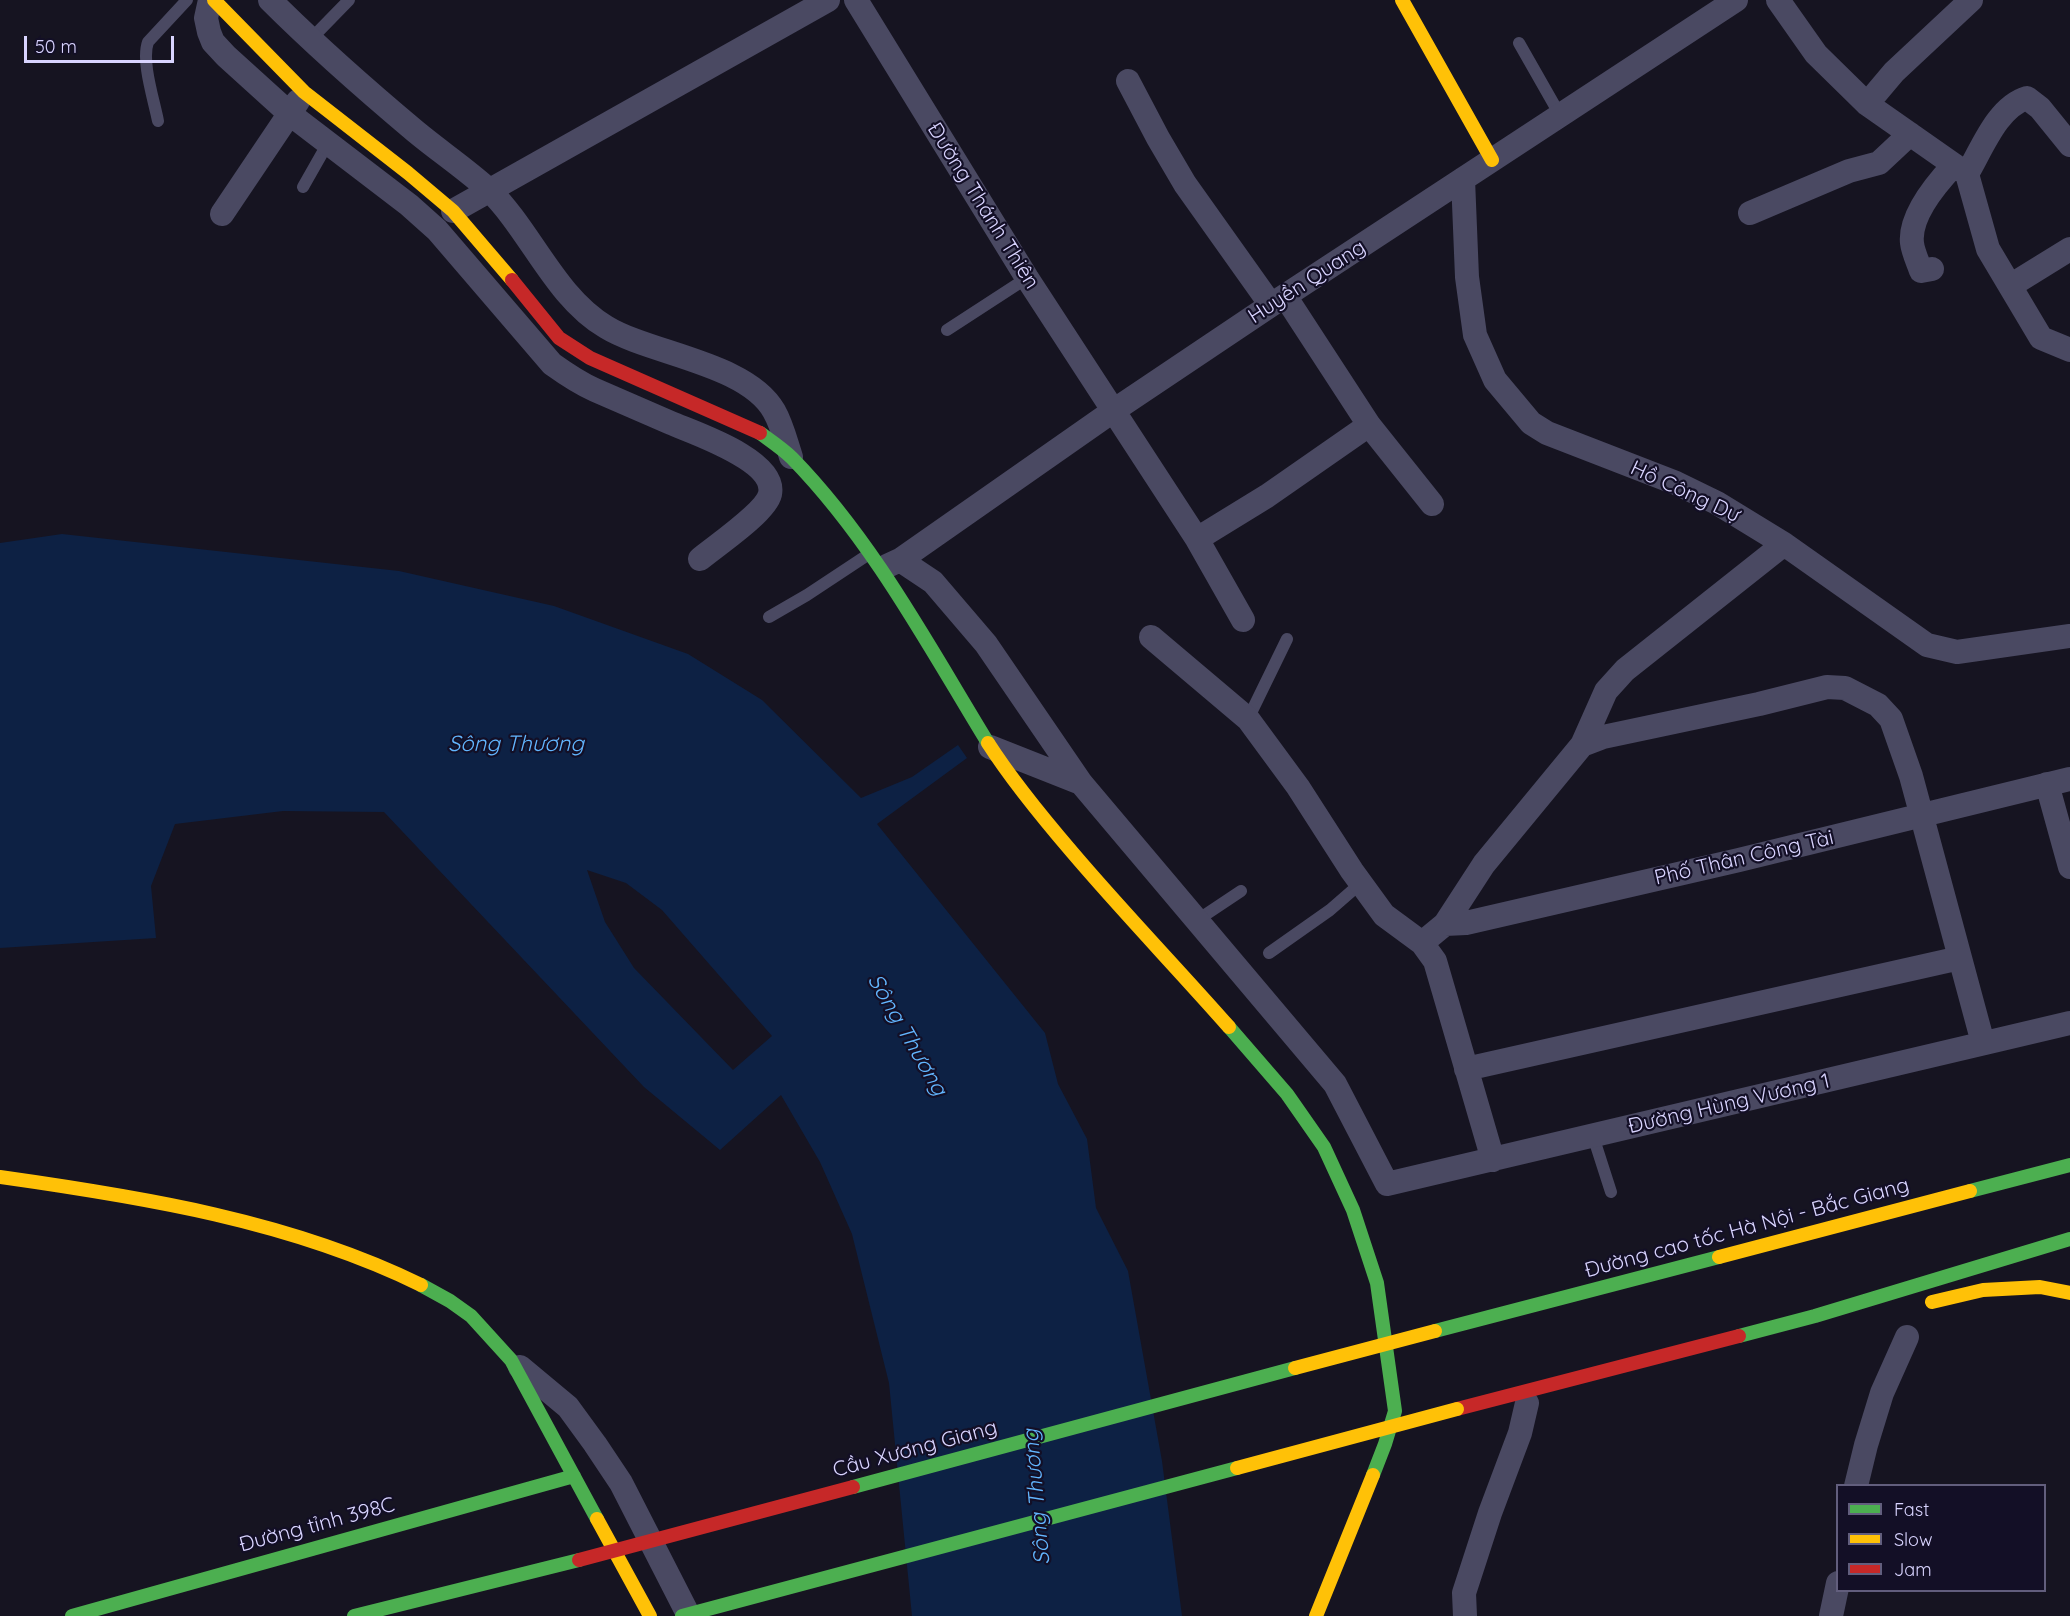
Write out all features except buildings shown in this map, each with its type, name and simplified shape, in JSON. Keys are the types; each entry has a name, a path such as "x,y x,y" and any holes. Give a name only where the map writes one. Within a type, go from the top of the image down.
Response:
{"main road":[{"path":"214,0 304,92 453,211 495,257 560,338 590,358 757,430 791,457 884,561 1008,775 1059,838 1287,1094 1324,1148 1353,1210 1377,1283 1395,1411 1316,1616"},
{"path":"1402,0 1492,160"},
{"name":"Đường cao tốc Hà Nội - Bắc Giang","path":"1435,1331 2070,1165"},
{"path":"0,1177 74,1187 188,1209 302,1237 367,1259 436,1292 466,1312 492,1337 511,1360 650,1616"},
{"path":"682,1616 1456,1409 1815,1316 2070,1239"},
{"path":"1916,1306 1983,1290 2040,1287 2070,1293"},
{"path":"1815,1316 1882,1311"},
{"name":"Cầu Xương Giang","path":"354,1616 579,1560 1435,1331"},
{"name":"Đường tỉnh 398C","path":"72,1616 574,1476"}],"street":[{"path":"210,0 206,18 209,32 213,42 226,56 290,114 409,205 437,230 523,333 560,370 594,390 725,444 752,463 765,476 771,486 770,495 761,509 700,558"},
{"path":"270,0 349,76 489,190 534,245 552,276 595,320 627,338 680,355 731,376 759,393 773,410 791,457"},
{"path":"453,211 828,0"},
{"name":"Đường Thánh Thiên","path":"856,0 1027,278 1197,539 1243,620"},
{"name":"Huyền Quang","path":"884,561 1736,0"},
{"path":"1778,0 1816,54 1867,104 1961,170 1988,249 2041,338 2070,350"},
{"path":"1867,104 1894,72 1971,0"},
{"path":"1128,81 1185,184 1278,300 1369,425 1432,504"},
{"path":"222,214 304,92"},
{"path":"1932,269 1921,271 1912,242 1915,222 1935,186 1961,170 2006,111 2021,100 2032,101 2070,145"},
{"path":"1750,213 1849,171 1878,163 1910,134"},
{"name":"Hồ Công Dự","path":"1463,179 1467,277 1474,335 1495,380 1531,423 1548,433 1676,483 1717,503 1784,544 1927,645 1957,652 2070,636"},
{"path":"2010,286 2070,249"},
{"path":"1197,539 1267,496 1369,425"},
{"path":"1422,943 1444,924 1484,864 1582,746 1606,691 1625,670 1784,544"},
{"path":"884,561 933,582 986,644 1080,783 1196,921"},
{"path":"1152,636 1248,720 1298,787 1384,915 1422,943 1435,961 1493,1160"},
{"path":"1582,746 1603,737 1827,687 1845,688 1878,705 1891,719 1922,814 1983,1043"},
{"path":"990,747 1080,783"},
{"name":"Phố Thân Công Tài","path":"1444,924 1466,923 1739,860 2070,779"},
{"path":"2047,784 2070,867"},
{"name":"Đường Hùng Vương 1","path":"1196,921 1335,1084 1384,1180 1389,1185 2070,1023"},
{"path":"1466,1069 1960,958"},
{"path":"1856,1484 1882,1393 1907,1337"},
{"path":"511,1360 567,1407 595,1444 621,1483 689,1616"},
{"path":"1465,1616 1464,1593 1490,1513 1520,1433 1527,1403"},
{"path":"1831,1616 1836,1592"}],"lane":[{"path":"158,121 147,64 146,46 187,0"},
{"path":"310,40 349,0"},
{"path":"1519,43 1560,115"},
{"path":"303,187 328,143"},
{"path":"947,330 1027,278"},
{"path":"769,617 807,595 884,561"},
{"path":"1248,720 1287,639"},
{"path":"1269,953 1330,910 1361,883"},
{"path":"1196,921 1241,891"},
{"path":"1593,1136 1611,1192"}],"water":[{"name":"Sông Thương","path":"62,534 399,571 554,606 688,654 762,700 861,798 912,777 958,745 967,758 877,824 1045,1033 1058,1084 1087,1139 1096,1208 1128,1271 1162,1461 1182,1616 912,1616 889,1383 852,1234 820,1162 781,1095 720,1150 644,1087 384,812 283,811 175,824 151,886 156,938 0,948 0,543","holes":["587,870 626,883 662,910 772,1036 733,1070 634,968 605,922"]}],"traffic: fast":[{"path":"760,433 792,458 821,490 874,559 988,743"},
{"path":"1229,1027 1287,1094 1324,1147 1353,1210 1377,1283 1395,1411 1373,1475"},
{"path":"1970,1191 2070,1165"},
{"path":"1739,1336 1815,1316 2070,1239"},
{"path":"1435,1331 1719,1257"},
{"path":"421,1285 471,1316 511,1360 597,1519"},
{"path":"853,1487 1295,1368"},
{"path":"682,1616 1237,1468"},
{"path":"72,1616 574,1476"},
{"path":"354,1616 579,1560"}],"traffic: slow":[{"path":"214,0 304,92 453,211 512,280"},
{"path":"1402,0 1492,160"},
{"path":"988,743 1061,839 1229,1027"},
{"path":"0,1177 107,1193 215,1214 320,1244 421,1285"},
{"path":"1719,1257 1970,1191"},
{"path":"1932,1302 1983,1290 2040,1287 2070,1293"},
{"path":"1295,1368 1435,1331"},
{"path":"1237,1468 1457,1409"},
{"path":"1316,1616 1373,1475"},
{"path":"597,1519 650,1616"}],"traffic: jam":[{"path":"512,280 559,338 590,358 760,433"},
{"path":"1457,1409 1739,1336"},
{"path":"579,1560 853,1487"}]}
